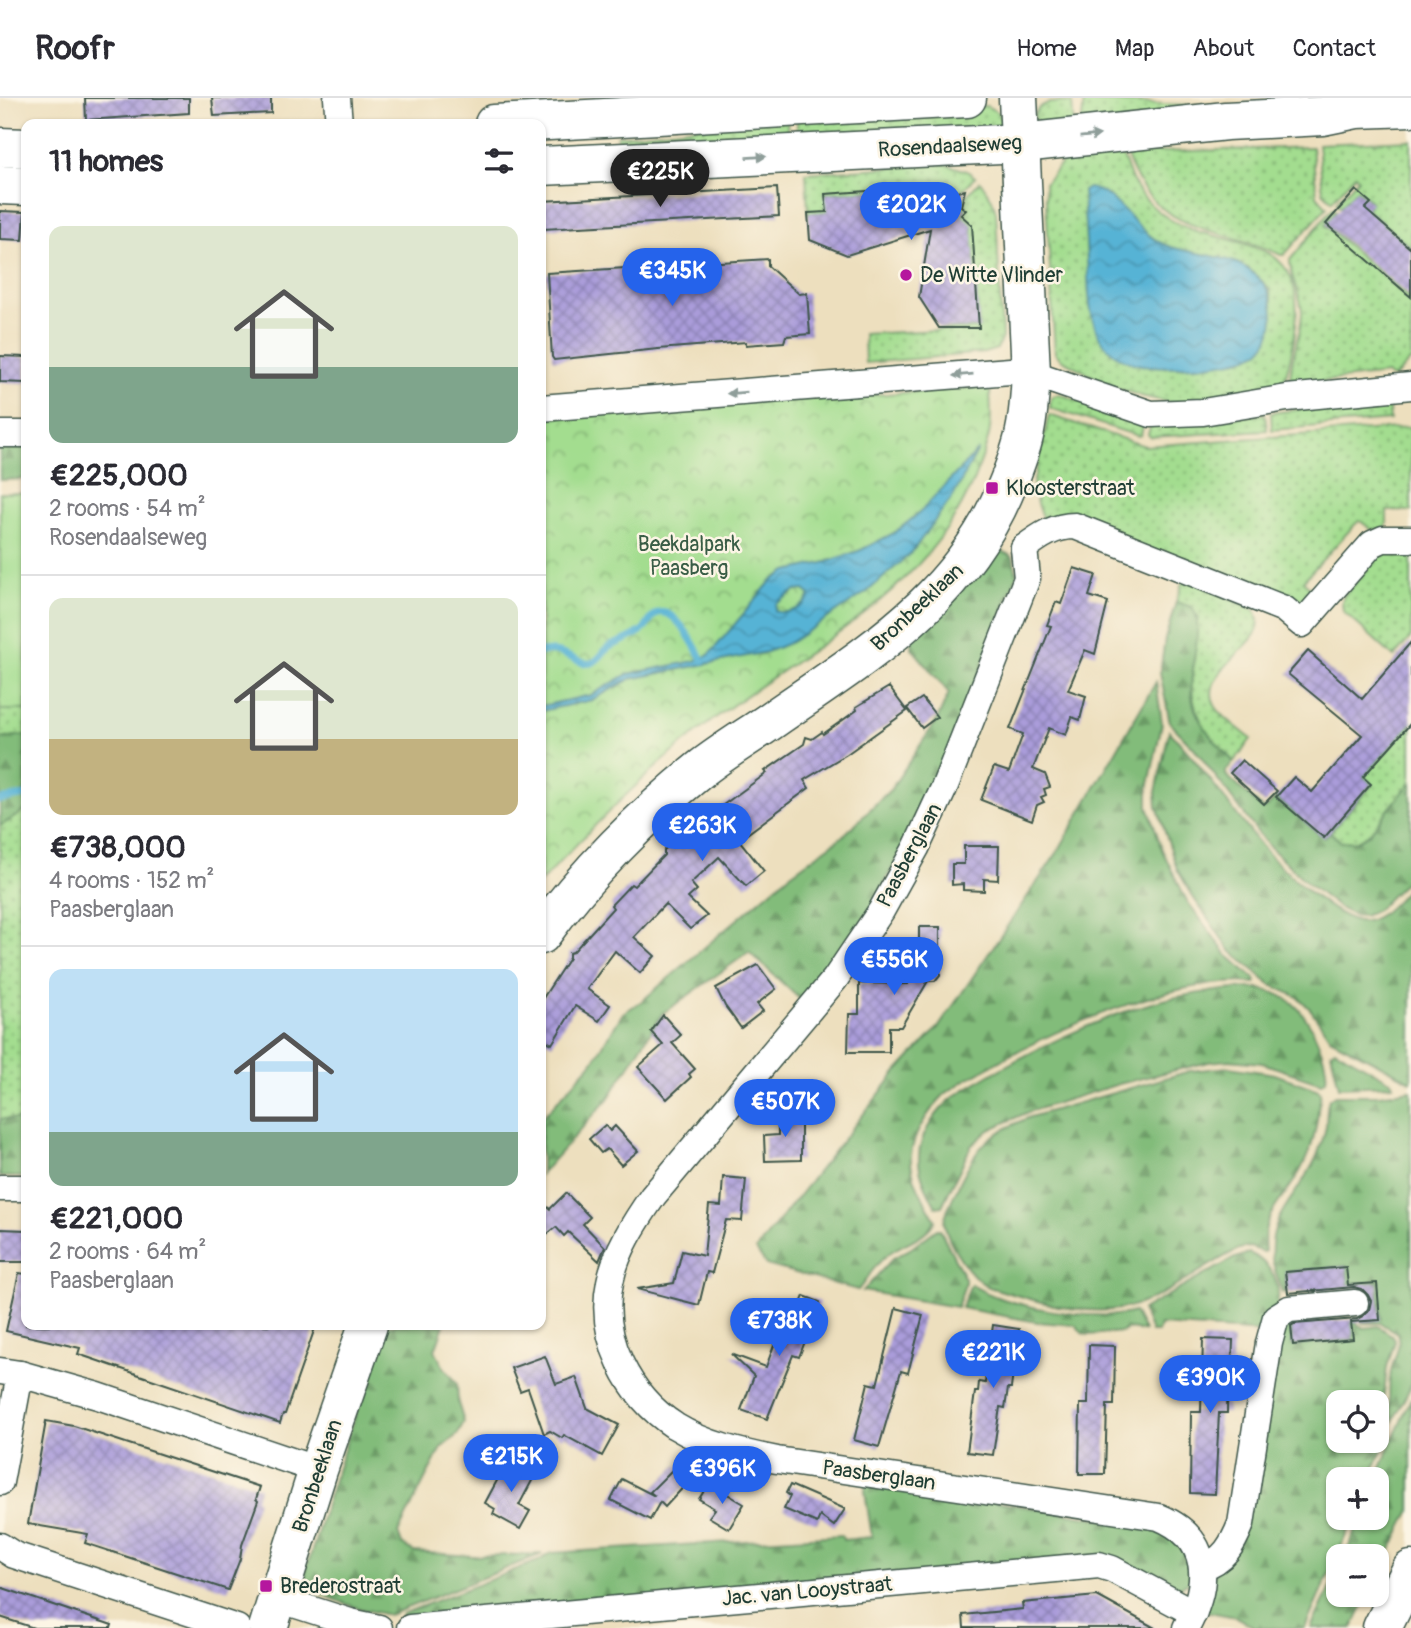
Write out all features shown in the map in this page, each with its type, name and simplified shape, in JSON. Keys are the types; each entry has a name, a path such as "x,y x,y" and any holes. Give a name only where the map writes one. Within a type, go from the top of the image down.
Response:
{"main road":[{"path":"528,119 604,108 967,98"},
{"name":"Bronbeeklaan","path":"546,923 649,815 702,768 856,662 902,626 949,582 986,531 1004,493 1025,432 1031,373 1018,98"},
{"name":"Rosendaalseweg","path":"1184,98 1388,105"},
{"name":"Rosendaalseweg","path":"546,166 1022,143 1226,121 1323,116 1388,105"},
{"path":"604,108 605,163"},
{"path":"0,147 21,148"},
{"path":"0,185 21,186"},
{"name":"Bronbeeklaan","path":"273,1613 366,1330"},
{"path":"1382,1628 1411,1570"}],"street":[{"path":"337,98 339,119"},
{"path":"546,408 1010,371 1031,373 1151,414 1203,412 1287,398 1411,386"},
{"path":"0,434 21,434"},
{"path":"986,531 1024,548 1049,531 1063,526 1075,526 1284,609 1302,624 1372,544 1383,540 1411,539"},
{"name":"Paasberglaan","path":"1024,548 1027,578 944,788 916,848 881,911 835,979 661,1185 639,1216 617,1260 610,1282 607,1305 610,1327 615,1353 626,1376 643,1397 675,1426 703,1440 728,1449 777,1460 1159,1517 1182,1530 1193,1542 1200,1553 1202,1567"},
{"path":"0,1188 21,1188"},
{"path":"1190,1621 1202,1586 1202,1567 1214,1564 1230,1548 1241,1524 1269,1343 1276,1317 1289,1309 1354,1303"},
{"path":"0,1482 10,1372 98,1396 318,1470"},
{"path":"0,1546 14,1555 237,1628"},
{"name":"Jac. van Looystraat","path":"410,1628 481,1625 1099,1565 1112,1569 1190,1621"},
{"path":"273,1613 379,1628"}],"green space":[{"path":"1084,101 1220,106 1081,128"},
{"path":"1072,102 1074,131 1044,134 1034,116 1037,111 1045,104"},
{"path":"987,106 1000,114 1002,127 797,149 797,116"},
{"path":"787,117 788,150 618,149 617,136"},
{"path":"1411,140 1411,248 1366,209 1371,202 1357,189 1340,207 1336,203 1358,179 1355,175 1332,201 1323,192 1318,144"},
{"path":"1312,147 1317,196 1327,207 1284,255 1190,224 1171,214 1154,201 1139,182 1127,156 1130,153"},
{"path":"1121,154 1139,191 1162,214 1191,229 1257,248 1280,262 1289,274 1296,306 1290,361 1281,391 1177,404 1109,385 1061,359 1055,353 1045,183 1065,159","holes":["1108,195 1148,236 1166,246 1248,268 1269,288 1272,301 1258,352 1197,366 1134,364 1087,261 1085,216"]},
{"path":"945,164 967,171 975,177 962,191 957,190 951,197 944,191 940,195 925,187 826,193 827,212 808,213 806,173"},
{"path":"980,181 992,199 996,212 1002,337 997,349 984,353 865,363 864,334 979,328 972,225 961,215 966,210 959,204"},
{"path":"1333,208 1336,211 1325,225 1411,300 1411,360 1395,377 1389,377 1387,374 1296,384 1291,389 1291,371 1302,313 1290,260"},
{"name":"Beekdalpark Paasberg","path":"990,386 991,413 987,441 974,479 953,520 926,555 895,587 861,616 714,719 668,757 546,877 546,418 767,400"},
{"path":"1059,394 1144,423 1141,435 1050,408 1051,397"},
{"path":"1388,399 1390,420 1272,430 1271,413"},
{"path":"1265,414 1267,430 1150,437 1148,434 1151,425"},
{"path":"1049,415 1145,446 1411,427 1411,511 1387,511 1387,524 1384,529 1372,530 1359,520 1303,581 1316,593 1306,604 1298,604 1044,522 1033,484"},
{"path":"0,443 21,443 21,479 0,480"},
{"path":"0,493 21,493 21,710 0,710"},
{"path":"1411,548 1411,637 1394,657 1343,611 1342,601 1344,595 1383,551"},
{"path":"1000,550 1013,557 1017,575 936,784 872,907 803,1002 749,952 662,1014 608,1099 546,1168 546,1114 592,1063 623,1013 642,1001 788,876 843,836 891,789 937,720 949,693 912,648 911,635 991,551"},
{"path":"1184,577 1255,610 1258,618 1257,631 1217,677 1213,688 1213,699 1218,710 1251,739 1234,762 1208,733 1195,704 1191,676 1198,616 1176,602"},
{"path":"1176,602 1192,607 1196,615 1197,637 1191,688 1198,716 1208,733 1234,762 1226,775 1262,808 1266,808 1276,798 1324,838 1330,832 1341,842 1357,841 1368,835 1411,782 1411,876 1377,910 1364,916 1353,915 1339,908 1306,882 1265,842 1194,748 1170,723 1160,673 1165,639"},
{"path":"1156,682 1162,723 1148,789 1148,806 1162,850 1187,901 1227,955 1255,979 1256,983 1224,983 1190,988 1116,1008 1044,1038 949,1091 927,1115 915,1139 911,1155 912,1172 935,1220 927,1231 886,1256 858,1290 766,1265 756,1250 896,1073 938,1028 1057,853"},
{"path":"0,710 21,710 21,736 0,738"},
{"path":"1411,723 1411,782 1368,835 1357,841 1341,842 1330,832 1372,785 1364,777"},
{"path":"1169,731 1268,853 1325,904 1355,920 1366,921 1385,911 1411,885 1411,1081 1330,1038 1311,1010 1298,997 1271,985 1230,950 1193,897 1177,869 1157,806 1156,792"},
{"path":"21,736 21,813 0,826 0,738"},
{"path":"21,813 21,1119 0,1119 0,826"},
{"path":"1248,988 1273,992 1300,1010 1322,1051 1326,1080 1321,1083 1262,1063 1229,1060 1209,1062 1119,1084 1028,1112 989,1130 971,1146 942,1206 936,1207 922,1176 920,1149 924,1134 933,1120 958,1094 1074,1032 1137,1007 1203,993"},
{"path":"1335,1049 1393,1085 1339,1087 1331,1052"},
{"path":"1229,1067 1275,1074 1319,1090 1320,1093 1311,1146 1301,1170 1268,1220 1264,1239 1265,1251 1250,1247 1239,1249 1152,1299 1121,1309 1083,1310 1026,1298 989,1287 967,1268 950,1239 944,1221 973,1159 994,1135 1030,1117 1190,1071"},
{"path":"1411,1090 1411,1386 1393,1421 1389,1390 1398,1347 1397,1333 1380,1323 1361,1323 1381,1319 1378,1282 1348,1284 1347,1266 1285,1272 1286,1292 1282,1293 1273,1262 1272,1242 1280,1216 1317,1156 1325,1129 1329,1099 1336,1095 1379,1095"},
{"path":"0,1119 21,1119 21,1177 0,1177"},
{"path":"940,1229 965,1279 957,1307 863,1291 893,1258"},
{"path":"1249,1253 1267,1266 1277,1285 1278,1304 1264,1332 1160,1325 1158,1332 1151,1332 1142,1310 1233,1259"},
{"path":"971,1284 1004,1299 1050,1310 1098,1315 1134,1312 1144,1331 1128,1329 1088,1335 1082,1333 1076,1325 1037,1322 961,1308"},
{"path":"1290,1315 1292,1346 1353,1340 1351,1323 1357,1322 1364,1328 1378,1326 1393,1336 1395,1341 1387,1367 1384,1390 1326,1390 1326,1453 1381,1453 1375,1467 1326,1467 1326,1530 1348,1530 1342,1544 1326,1544 1326,1580 1305,1628 1256,1628 1236,1617 1204,1611 1273,1358"},
{"path":"383,1330 442,1330 435,1350 443,1366 457,1383 458,1403 464,1422 457,1435 441,1448 398,1533 402,1544 414,1552 473,1556 542,1554 389,1615 357,1608 313,1591 305,1574"},
{"path":"1411,1398 1411,1510 1389,1553 1389,1544 1350,1544 1356,1530 1389,1530 1389,1467 1381,1467"},
{"path":"866,1481 1163,1529 1190,1557 1190,1581 1179,1588 1171,1589 1124,1566 703,1594 398,1621 402,1614 538,1561 551,1553 842,1535 843,1540 872,1537"},
{"path":"1326,1596 1326,1607 1362,1607 1352,1628 1311,1628"}],"water":[{"path":"1088,188 1109,196 1157,241 1177,249 1232,261 1255,275 1267,289 1272,307 1271,330 1262,348 1248,357 1234,361 1177,367 1133,363 1110,350 1100,338 1091,310 1083,191"},
{"path":"978,450 954,495 911,553 867,592 791,642 767,652 630,679 592,700 546,710 546,705 591,695 628,674 695,661 709,655 771,581 787,571 827,562 861,550 894,533 918,514","holes":["804,590 810,595 795,610 775,611 776,604 795,591"]}],"building":[{"path":"85,98 189,98 189,113 86,119"},
{"path":"212,98 271,98 271,113 214,116"},
{"path":"925,187 940,195 944,190 948,194 965,190 961,206 966,210 961,215 972,225 979,328 939,328 919,297 930,229 847,255 810,240 808,213 827,212 825,194"},
{"path":"777,188 779,216 546,229 546,201"},
{"path":"1356,190 1371,203 1365,209 1411,249 1411,297 1326,224"},
{"path":"0,211 21,212 21,240 0,239"},
{"path":"768,259 768,266 799,294 807,293 810,334 786,336 784,342 746,345 746,342 554,360 552,357 547,273"},
{"path":"0,356 21,357 21,383 0,382"},
{"path":"1074,568 1096,575 1089,596 1108,602 1095,654 1085,650 1068,690 1086,696 1080,720 1072,717 1066,735 1049,728 1033,769 1045,774 1050,787 1044,789 1046,795 1041,797 1044,802 1037,805 1032,820 981,800 994,767 1009,772 1023,734 1010,729 1051,626 1047,625 1056,602 1061,604"},
{"path":"1411,642 1411,723 1363,777 1371,784 1324,838 1276,797 1294,777 1312,792 1362,735 1288,674 1308,651 1362,699"},
{"path":"889,687 907,711 847,754 804,780 809,788 739,840 764,871 746,886 719,857 691,883 697,890 688,898 707,916 690,929 665,904 634,937 655,956 640,973 615,951 587,989 610,1005 599,1021 575,1006 552,1044 546,1041 546,993 569,958 569,953 573,952 613,908 611,905 631,884 634,886 664,855 664,850 681,835 685,835 767,773 765,771 804,744 806,737 812,739 822,732 823,734 857,710 856,707"},
{"path":"922,698 937,717 922,728 907,708"},
{"path":"1242,760 1277,791 1264,804 1230,773"},
{"path":"964,846 999,846 998,880 984,879 984,891 963,890 963,884 952,885 952,864 964,864"},
{"path":"919,927 940,927 940,975 935,981 928,981 901,1027 889,1027 889,1052 848,1052 849,1014 859,1014 859,983 908,984 908,945 919,945"},
{"path":"758,965 776,989 757,1004 763,1011 741,1028 716,988"},
{"path":"663,1015 681,1035 672,1043 695,1069 689,1074 691,1077 667,1099 638,1067 663,1045 651,1032"},
{"path":"778,1113 801,1113 801,1160 765,1161 764,1136 778,1135"},
{"path":"605,1125 610,1131 615,1126 638,1151 621,1165 607,1149 601,1153 589,1139"},
{"path":"723,1177 746,1179 742,1221 726,1220 712,1273 707,1272 699,1305 637,1289 674,1283 682,1251 704,1256 709,1205 721,1206"},
{"path":"566,1193 590,1217 583,1224 605,1247 599,1261 568,1232 564,1236 556,1227 546,1235 546,1206 550,1209"},
{"path":"0,1229 21,1230 21,1262 0,1262"},
{"path":"1346,1267 1348,1285 1377,1283 1380,1320 1351,1322 1353,1339 1293,1345 1291,1326 1294,1324 1357,1319 1369,1310 1371,1301 1362,1289 1354,1287 1288,1293 1285,1272"},
{"path":"19,1273 21,1330 314,1330 280,1423 78,1354 80,1348 6,1331"},
{"path":"804,1296 820,1302 799,1357 793,1355 767,1419 741,1410 754,1376 731,1354 766,1367 790,1302 800,1306"},
{"path":"896,1308 923,1315 908,1373 901,1371 879,1447 854,1440 868,1383 877,1385"},
{"path":"993,1325 1019,1329 1011,1388 1008,1388 1005,1408 1000,1407 993,1455 967,1452 975,1392 978,1392 979,1382 985,1383"},
{"path":"1203,1339 1233,1340 1232,1366 1228,1365 1227,1413 1219,1413 1215,1494 1190,1493 1191,1412 1201,1412"},
{"path":"1089,1345 1115,1346 1114,1405 1107,1405 1105,1474 1079,1474 1080,1404 1088,1404"},
{"path":"545,1356 556,1384 576,1377 587,1408 619,1425 602,1456 564,1435 562,1438 550,1431 544,1434 528,1388 520,1391 511,1368"},
{"path":"46,1421 74,1426 260,1487 240,1559 228,1590 85,1543 88,1534 28,1524"},
{"path":"508,1460 535,1475 519,1505 530,1511 520,1529 493,1514 495,1509 485,1503"},
{"path":"677,1465 691,1479 665,1507 660,1502 650,1520 611,1500 622,1479 655,1496 650,1492"},
{"path":"709,1483 744,1504 729,1529 709,1517 715,1509 699,1499"},
{"path":"790,1485 845,1509 834,1526 820,1516 817,1523 784,1509 790,1496 786,1493"},
{"path":"0,1587 112,1625 111,1628 34,1628 0,1617"},
{"path":"1097,1596 1155,1628 964,1628 963,1615 1023,1609 1022,1603"}],"waterway":[{"path":"546,651 557,652 581,662 591,663 611,646 640,632 655,614 665,613 672,616 685,630 703,661"},
{"path":"0,800 21,796"}],"place":[{"name":"De Witte Vlinder","path":"906,275"},
{"name":"Kloosterstraat","path":"992,488"},
{"name":"Brederostraat","path":"266,1586"}]}
